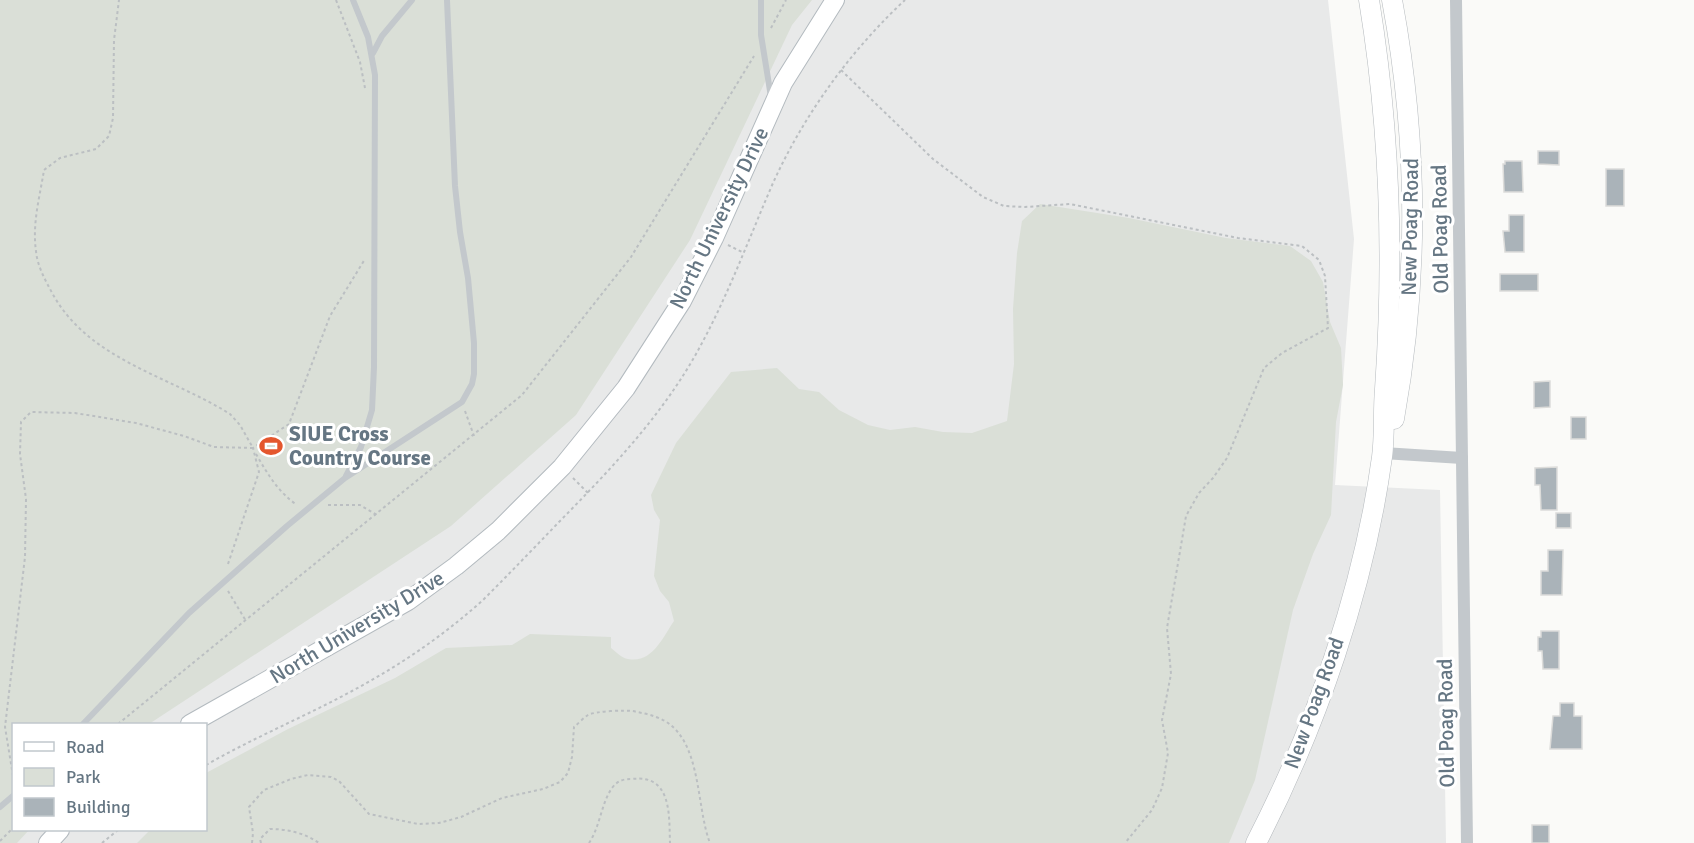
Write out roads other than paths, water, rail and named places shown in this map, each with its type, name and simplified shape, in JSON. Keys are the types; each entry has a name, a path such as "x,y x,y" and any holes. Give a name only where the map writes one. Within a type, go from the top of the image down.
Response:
{"main road":[{"name":"North University Drive","path":"192,723 408,601 456,566 498,531 562,467 598,424 652,350 682,302 714,238 783,83 836,0"},
{"name":"New Poag Road","path":"1369,0 1384,111 1388,180 1390,281 1383,453"},
{"name":"New Poag Road","path":"1256,843 1293,763 1335,654 1355,587 1369,529 1383,453 1393,422 1400,386 1413,246 1411,142 1405,80 1392,0"},
{"path":"48,843 59,831"}],"street":[{"name":"Old Poag Road","path":"1456,0 1467,843"},
{"path":"1383,453 1462,458"}],"lane":[{"path":"345,478 361,447 372,410 375,244 375,75 368,36 353,0"},
{"path":"372,53 382,36 412,0"},
{"path":"84,723 189,613 222,582 345,478 462,402 472,384 474,343 468,278 455,186 447,0"},
{"path":"761,0 762,43 772,106"},
{"path":"0,807 12,797"}],"place":[{"name":"SIUE Cross Country Course","path":"271,446"}]}
